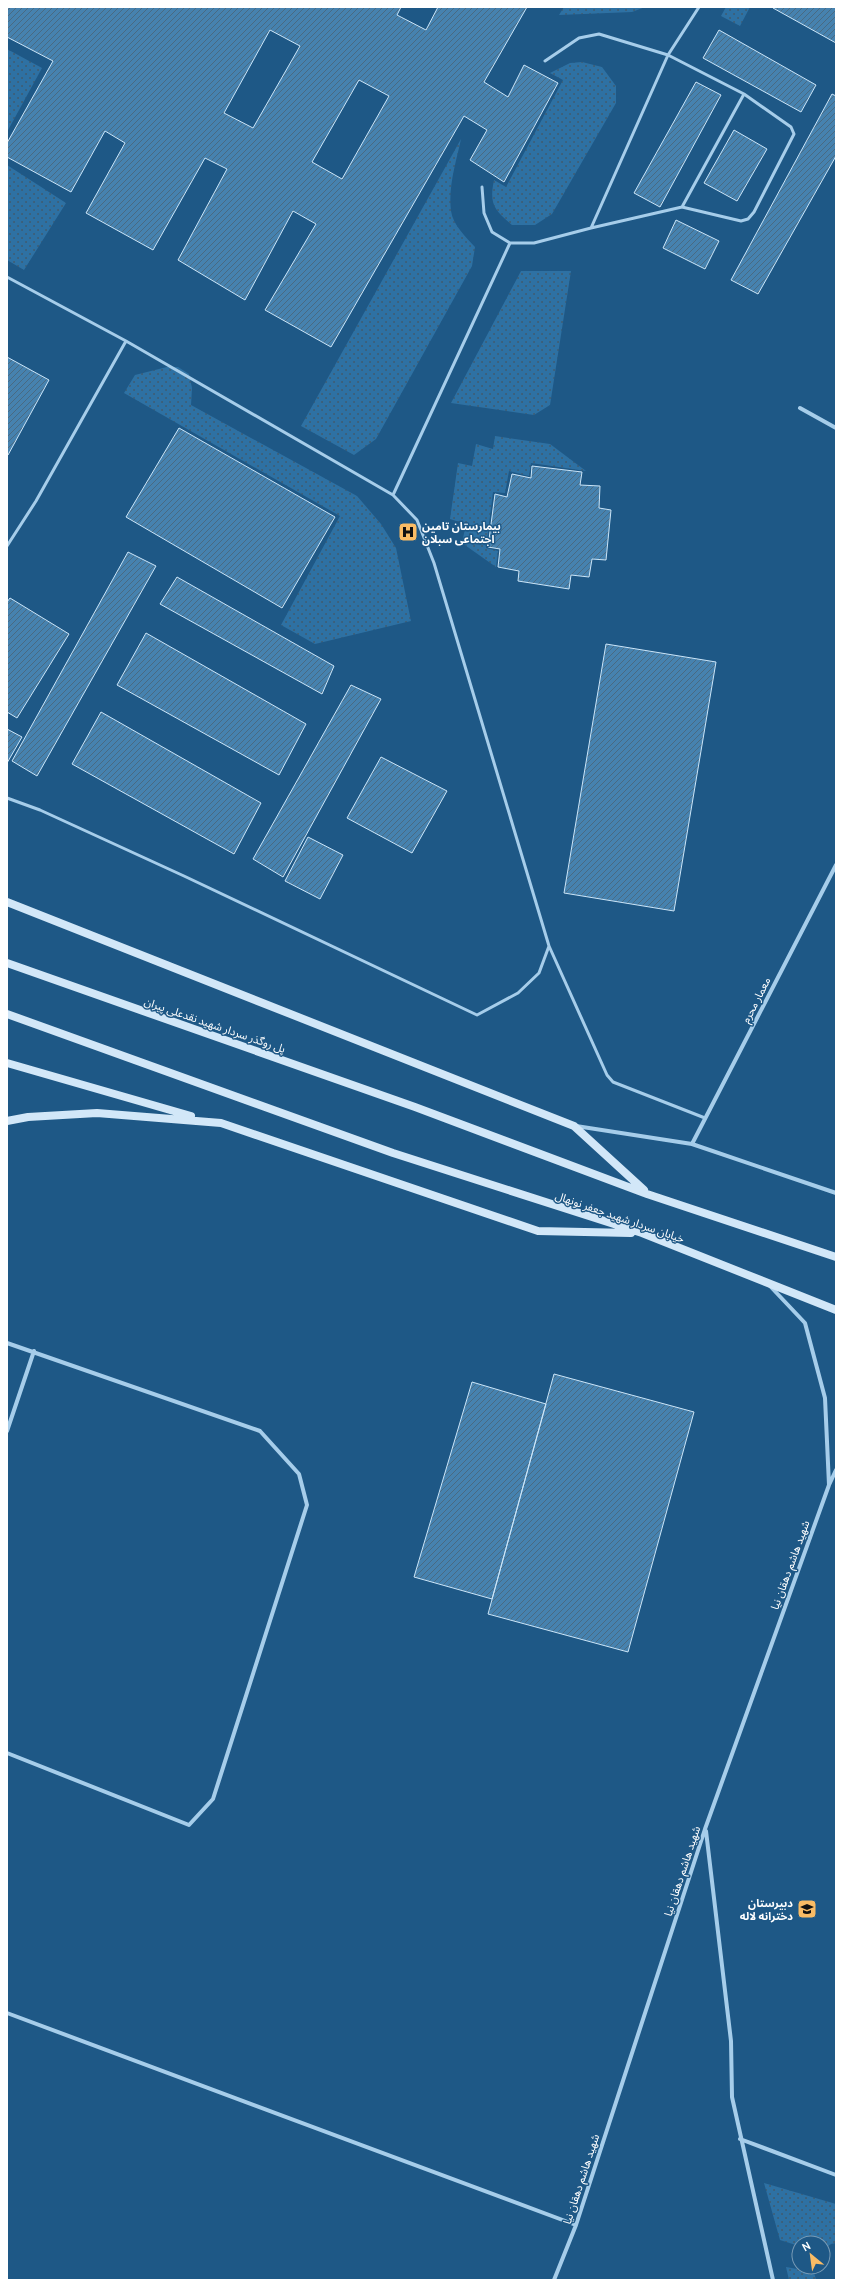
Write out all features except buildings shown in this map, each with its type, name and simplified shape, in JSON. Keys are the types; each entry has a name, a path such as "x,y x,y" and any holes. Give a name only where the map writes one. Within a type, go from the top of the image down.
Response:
{"main road":[{"path":"7,902 574,1126 647,1194 836,1257"},
{"name":"پل روگذر سردار شهید نقدعلی پیران","path":"7,963 415,1107 647,1194"},
{"name":"خیابان سردار شهید جعفر نونهال","path":"7,1014 393,1153 642,1234 836,1310"},
{"path":"7,1063 208,1121"},
{"path":"7,1121 28,1117 97,1112 221,1122 538,1231 642,1234"}],"street":[{"path":"800,408 836,428"},
{"name":"معمار محرم","path":"692,1144 836,865"},
{"path":"574,1126 692,1144 836,1193"},
{"path":"767,1283 804,1323 825,1398 829,1485"},
{"path":"7,1343 34,1351 260,1431 299,1474 307,1505 213,1799 189,1825 7,1753"},
{"path":"7,1431 34,1351"},
{"name":"شهید هاشم دهقان نیا","path":"554,2280 576,2225 705,1829 829,1485 836,1470"},
{"path":"705,1829 731,2041 732,2097 740,2139 773,2280"},
{"path":"7,2013 576,2225"},
{"path":"740,2139 836,2175"}],"lane":[{"path":"591,228 668,54 699,7"},
{"path":"482,188 484,213 492,232 510,243 534,243 682,207 741,221 748,219 754,212 794,134 791,127 744,94 668,54 599,34 579,38 545,61"},
{"path":"682,207 744,94"},
{"path":"394,495 510,243"},
{"path":"7,277 126,342 394,495 417,520 434,563 549,946 607,1075 613,1082 705,1118"},
{"path":"7,546 36,501 126,342"},
{"path":"7,798 40,810 184,876 477,1015 518,993 539,974 549,946"}],"shaded area":[{"path":"564,7 645,7 632,12 559,15"},
{"path":"726,7 750,7 740,26 721,16"},
{"path":"7,49 42,68 7,132"},
{"path":"582,62 602,67 616,86 616,103 552,214 535,225 512,225 494,206 492,195 494,180 506,187 563,80 550,73 570,63"},
{"path":"461,139 455,166 450,202 454,221 475,247 472,266 376,439 354,455 301,426"},
{"path":"7,165 66,203 24,270 7,260"},
{"path":"521,271 571,271 550,405 534,415 451,403"},
{"path":"167,367 178,367 189,374 192,388 191,405 357,496 381,524 396,548 411,621 315,644 281,625 340,516 124,393 135,375"},
{"path":"495,436 550,444 586,471 531,463 529,476 509,471 505,493 493,492 486,548 498,551 496,567 462,543 466,524 450,519 458,463 472,466 476,444 493,449"},
{"path":"764,2183 836,2204 836,2243 831,2244 831,2235 791,2235 791,2243 780,2240"},
{"path":"786,2267 791,2268 791,2275 815,2275 816,2280 789,2280"}],"place":[{"name":"بیمارستان تامین اجتماعی سبلان","path":"408,532"},
{"name":"دبیرستان دخترانه لاله","path":"807,1909"}]}
